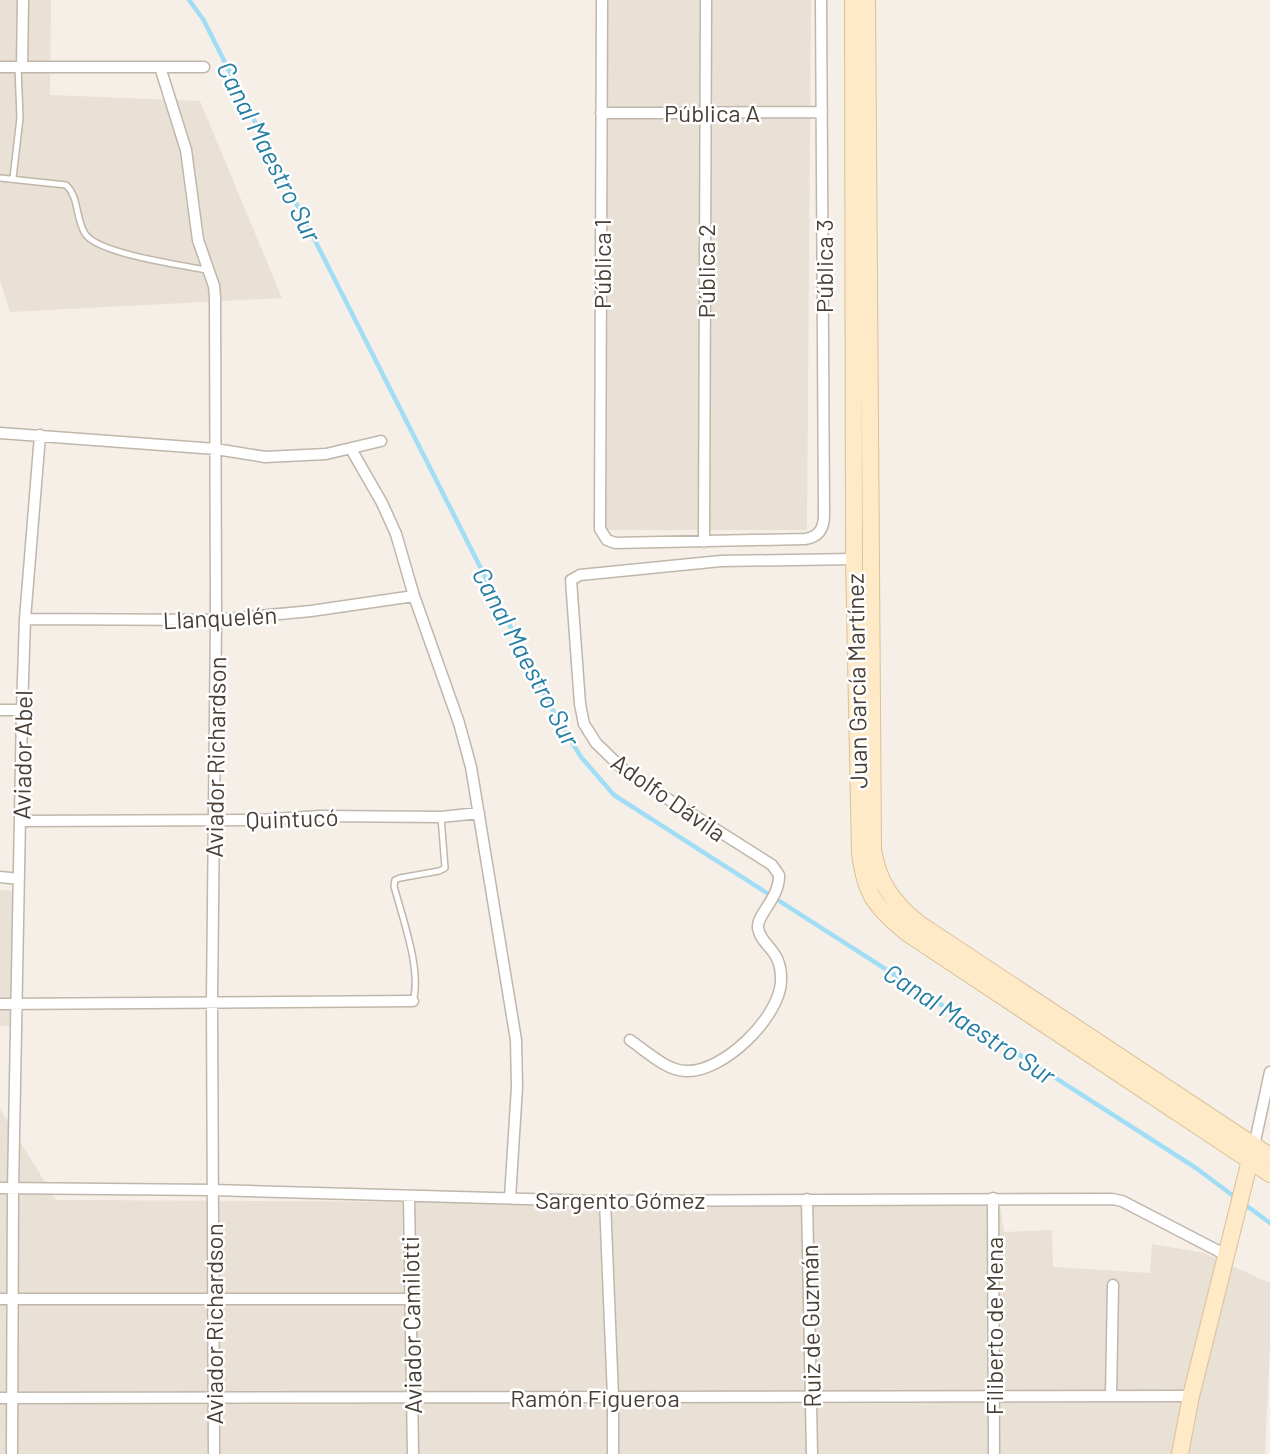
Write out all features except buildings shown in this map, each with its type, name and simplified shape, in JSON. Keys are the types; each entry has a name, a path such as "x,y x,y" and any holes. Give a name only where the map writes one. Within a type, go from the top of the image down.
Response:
{"main road":[{"name":"Juan García Martínez","path":"853,0 854,559 860,853 870,897 886,916 907,933 1252,1154"},
{"name":"Juan García Martínez","path":"867,0 873,835 878,873 891,898 918,923 1252,1154"},
{"path":"1252,1154 1270,1156"},
{"path":"1252,1154 1270,1174"},
{"path":"1180,1454 1191,1396 1252,1154"}],"street":[{"path":"20,67 23,0"},
{"name":"Pública 1","path":"602,0 600,529 607,540 615,543 704,542"},
{"name":"Pública 2","path":"704,542 706,0"},
{"name":"Pública 3","path":"704,542 812,538 820,532 824,515 821,0"},
{"path":"0,67 204,67"},
{"name":"Aviador Richardson","path":"160,67 187,150 198,240 214,286 215,297 216,620 212,1001 214,1454"},
{"name":"Pública A","path":"601,113 822,112"},
{"path":"0,433 216,449 265,457 326,454 382,441"},
{"name":"Aviador Abel","path":"12,1454 13,1189 22,710 40,435"},
{"path":"351,449 389,517 401,549 414,596 459,723 480,813 516,1040 517,1087 510,1198"},
{"name":"Adolfo Dávila","path":"630,1040 670,1067 684,1072 702,1070 717,1064 745,1041 774,1005 781,984 778,957 757,928 758,920 777,892 779,875 772,866 627,773 596,743 584,724 580,704 571,580 580,575 721,562 854,559"},
{"name":"Llanquelén","path":"26,619 216,620 311,611 414,596"},
{"path":"0,710 22,710"},
{"name":"Quintucó","path":"21,821 214,820 320,816 441,817 480,813"},
{"path":"0,877 19,878"},
{"path":"0,1004 413,1001"},
{"path":"1252,1154 1270,1072"},
{"name":"Sargento Gómez","path":"0,1188 213,1190 605,1201 1112,1199 1122,1201 1226,1255"},
{"name":"Aviador Camilotti","path":"409,1196 413,1454"},
{"name":"Filiberto de Mena","path":"993,1198 994,1454"},
{"name":"Ruiz de Guzmán","path":"807,1199 812,1454"},
{"path":"605,1201 613,1454"},
{"path":"1111,1396 1113,1285"},
{"path":"0,1299 411,1299"},
{"name":"Ramón Figueroa","path":"0,1398 1191,1396"}],"lane":[{"path":"13,178 20,118 20,67"},
{"path":"0,178 66,185 72,190 87,236 98,245 119,252 207,270"},
{"path":"413,1001 414,969 394,886 395,880 400,878 445,868 441,817"}],"shaded area":[{"path":"0,0 51,0 50,95 200,101 282,298 10,312 0,280"},
{"path":"606,0 811,0 807,530 604,530"},
{"path":"0,890 14,891 11,1026 0,1026"},
{"path":"0,1109 56,1200 1000,1205 1004,1232 1052,1230 1053,1267 1150,1273 1152,1244 1204,1253 1270,1283 1265,1453 1268,1454 0,1454"}],"waterway":[{"name":"Canal Maestro Sur","path":"189,0 203,19 554,713 581,757 614,795 1196,1168 1236,1198"},
{"name":"Canal Maestro Sur","path":"1243,1203 1270,1223"}]}
